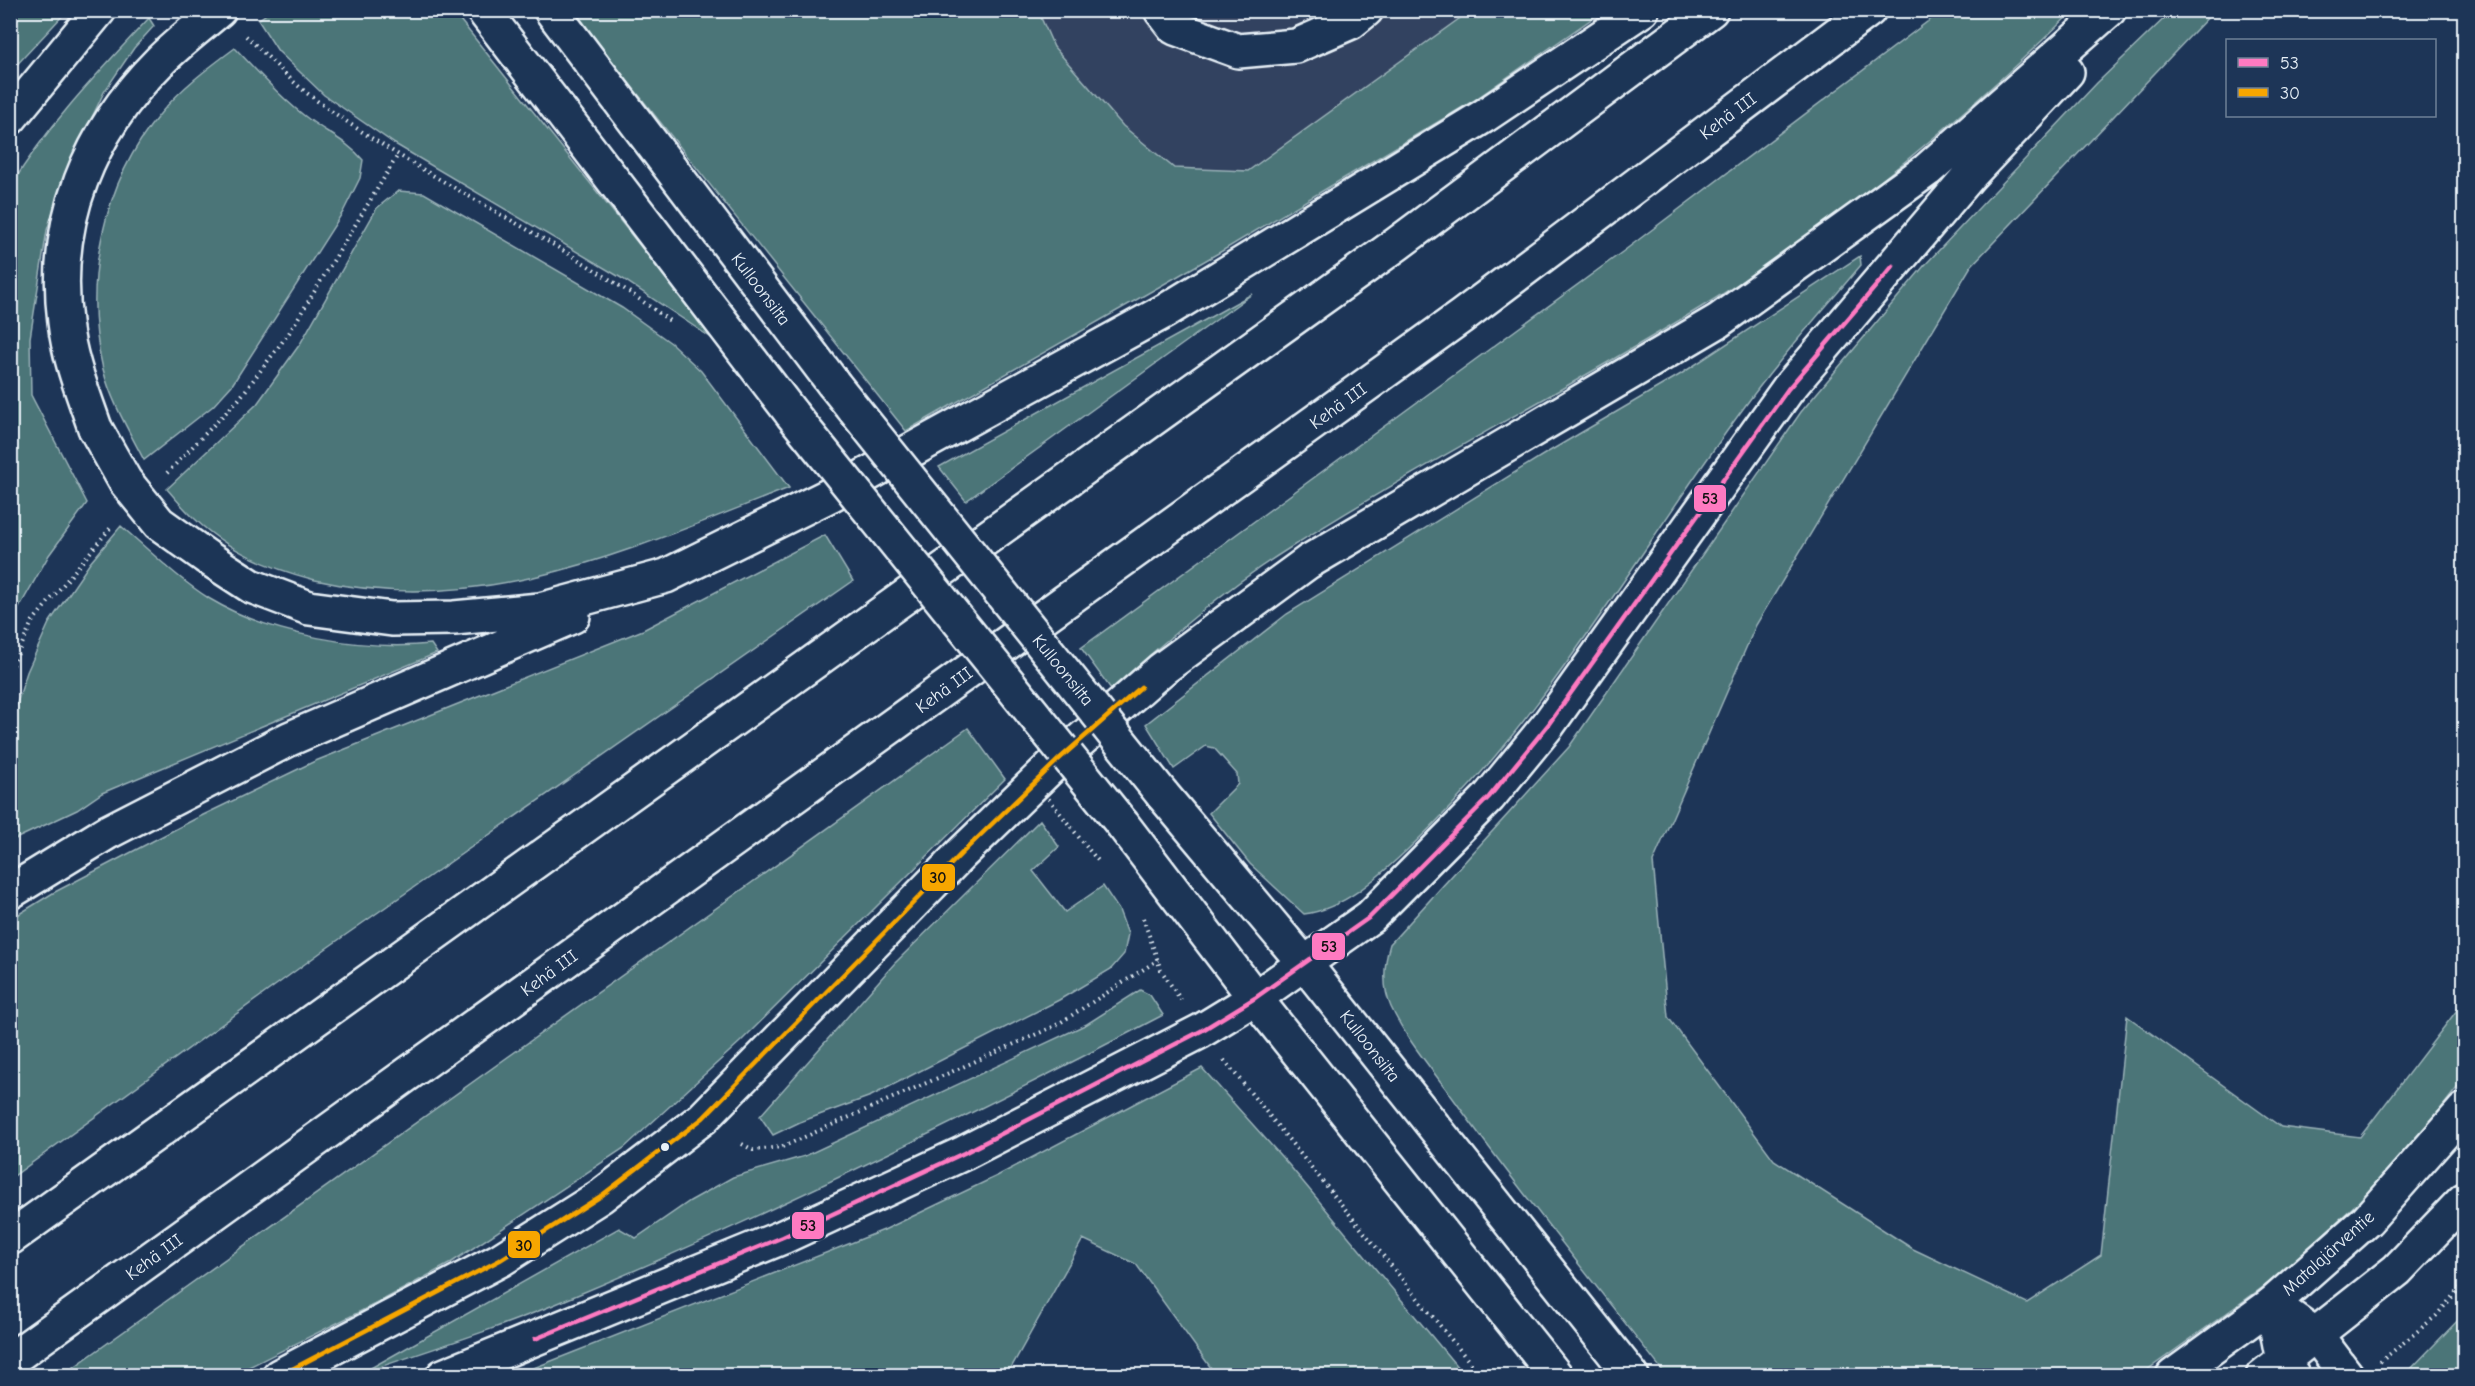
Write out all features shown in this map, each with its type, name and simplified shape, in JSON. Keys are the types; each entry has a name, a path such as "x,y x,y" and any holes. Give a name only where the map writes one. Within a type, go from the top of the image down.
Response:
{"main road":[{"path":"10,118 99,10"},
{"path":"483,10 792,414 1123,825 1255,998 1556,1376"},
{"name":"Kulloonsilta","path":"551,10 833,383 1162,794 1304,963 1632,1376"},
{"path":"1161,10 1175,28 1238,51 1296,46 1351,22 1366,10"},
{"path":"10,892 108,832 289,739 666,576 830,495 1165,311 1484,116 1642,10"},
{"path":"10,1238 1273,333 1711,10"},
{"name":"Kehä III","path":"10,1360 1443,330 1869,10"},
{"path":"279,1376 500,1260 601,1196 703,1118 961,854 1058,760 1162,669 1308,562 1718,321 1927,170 2109,10"},
{"path":"443,1376 783,1238 964,1153 1201,1031 1255,998 1370,916 1489,797 1548,725 1788,389 1970,176 2124,10"},
{"path":"230,21 160,61 114,114 89,156 67,225 61,269 65,323 74,370 95,428 125,481 159,523 208,558 251,586 309,608 393,619 454,618 540,610 666,576"},
{"name":"Matalajärventie","path":"2173,1376 2272,1304 2367,1220 2464,1110"},
{"path":"2280,1371 2316,1335 2397,1270 2464,1200"},
{"path":"2272,1304 2361,1371"},
{"path":"2272,1304 2280,1371"}],"path":[{"path":"230,21 315,100 398,155 625,287 681,329"},
{"path":"159,482 239,399 289,333 398,155"},
{"path":"10,671 32,622 114,523"},
{"path":"1089,850 1104,866"},
{"path":"1139,907 1161,970 1201,1031 1481,1376"},
{"path":"741,1144 753,1150 782,1147 1055,1026 1158,960"},
{"path":"2361,1371 2436,1316 2464,1283"}],"shaded area":[{"path":"1038,11 1470,11 1248,171 1174,168 1123,126 1054,47"}],"green space":[{"path":"272,10 453,11 716,341 623,279 395,144 324,95 278,51 258,20"},
{"path":"1943,10 2073,11 1942,131 1802,241 1703,306 1339,517 1264,564 1175,633 1111,689 1081,648 1625,250"},
{"path":"10,11 67,11 11,71"},
{"path":"575,11 1038,11 1054,47 1123,126 1174,168 1248,171 1470,11 1603,11 1473,101 1222,251 906,431 610,59"},
{"path":"2172,11 2214,11 1971,266 1756,625 1653,862 1668,1017 1774,1160 1913,1249 2027,1303 2101,1255 2127,1016 2281,1127 2360,1137 2464,1001 2464,1079 2393,1170 2277,1277 2140,1375 1666,1375 1510,1176 1406,1033 1391,1007 1386,992 1385,967 1390,944 1569,747 1801,412 1924,266 2097,83"},
{"path":"149,18 154,26 134,48 104,92 66,172 47,230 30,338 31,395 87,503 49,555 11,622 11,186 58,119"},
{"path":"235,48 290,104 345,143 363,160 360,178 343,212 232,385 213,406 144,460 116,404 103,369 97,336 95,302 102,235 111,202 124,170 140,141 160,114 186,87"},
{"path":"398,191 424,193 622,308 671,343 701,371 789,488 616,554 558,571 499,584 439,591 378,590 315,580 251,557 208,530 167,489 257,404 300,344 377,208"},
{"path":"1860,256 1861,265 1754,394 1590,631 1504,746 1457,800 1384,871 1360,890 1333,906 1304,914 1250,864 1209,813 1238,784 1237,774 1214,748 1206,746 1174,769 1146,724 1287,614 1543,455 1681,374"},
{"path":"1252,294 966,501 939,467"},
{"path":"121,526 175,574 210,599 234,612 288,631 318,638 376,645 431,644 437,653 102,793 77,810 11,841 11,722 27,672 49,623 90,563"},
{"path":"825,535 853,581 324,950 11,1178 11,919 53,893 197,818 313,762 643,630"},
{"path":"968,728 1005,779 740,1042 624,1148 449,1264 381,1301 233,1375 63,1375"},
{"path":"1040,820 1059,847 1033,871 1065,912 1103,886 1119,910 1128,934 1124,954 1111,969 1059,1000 871,1096 800,1122 773,1135 760,1116 894,964"},
{"path":"1140,990 1150,995 1163,1015 866,1165 715,1235 563,1301 488,1330 362,1373 619,1228 636,1238 690,1201 733,1177 805,1156 1087,1024"},
{"path":"1202,1068 1289,1165 1464,1375 1216,1375 1136,1264 1083,1239 1007,1375 516,1375 884,1230 997,1176"},
{"path":"2464,1314 2464,1375 2405,1375"}],"transit line":[{"name":"53","path":"535,1339 783,1237 964,1153 1201,1031 1255,998 1370,917 1489,797 1548,725 1788,389 1893,266"},
{"name":"30","path":"279,1376 500,1260 601,1196 703,1118 961,854 1058,760 1141,687"}]}
